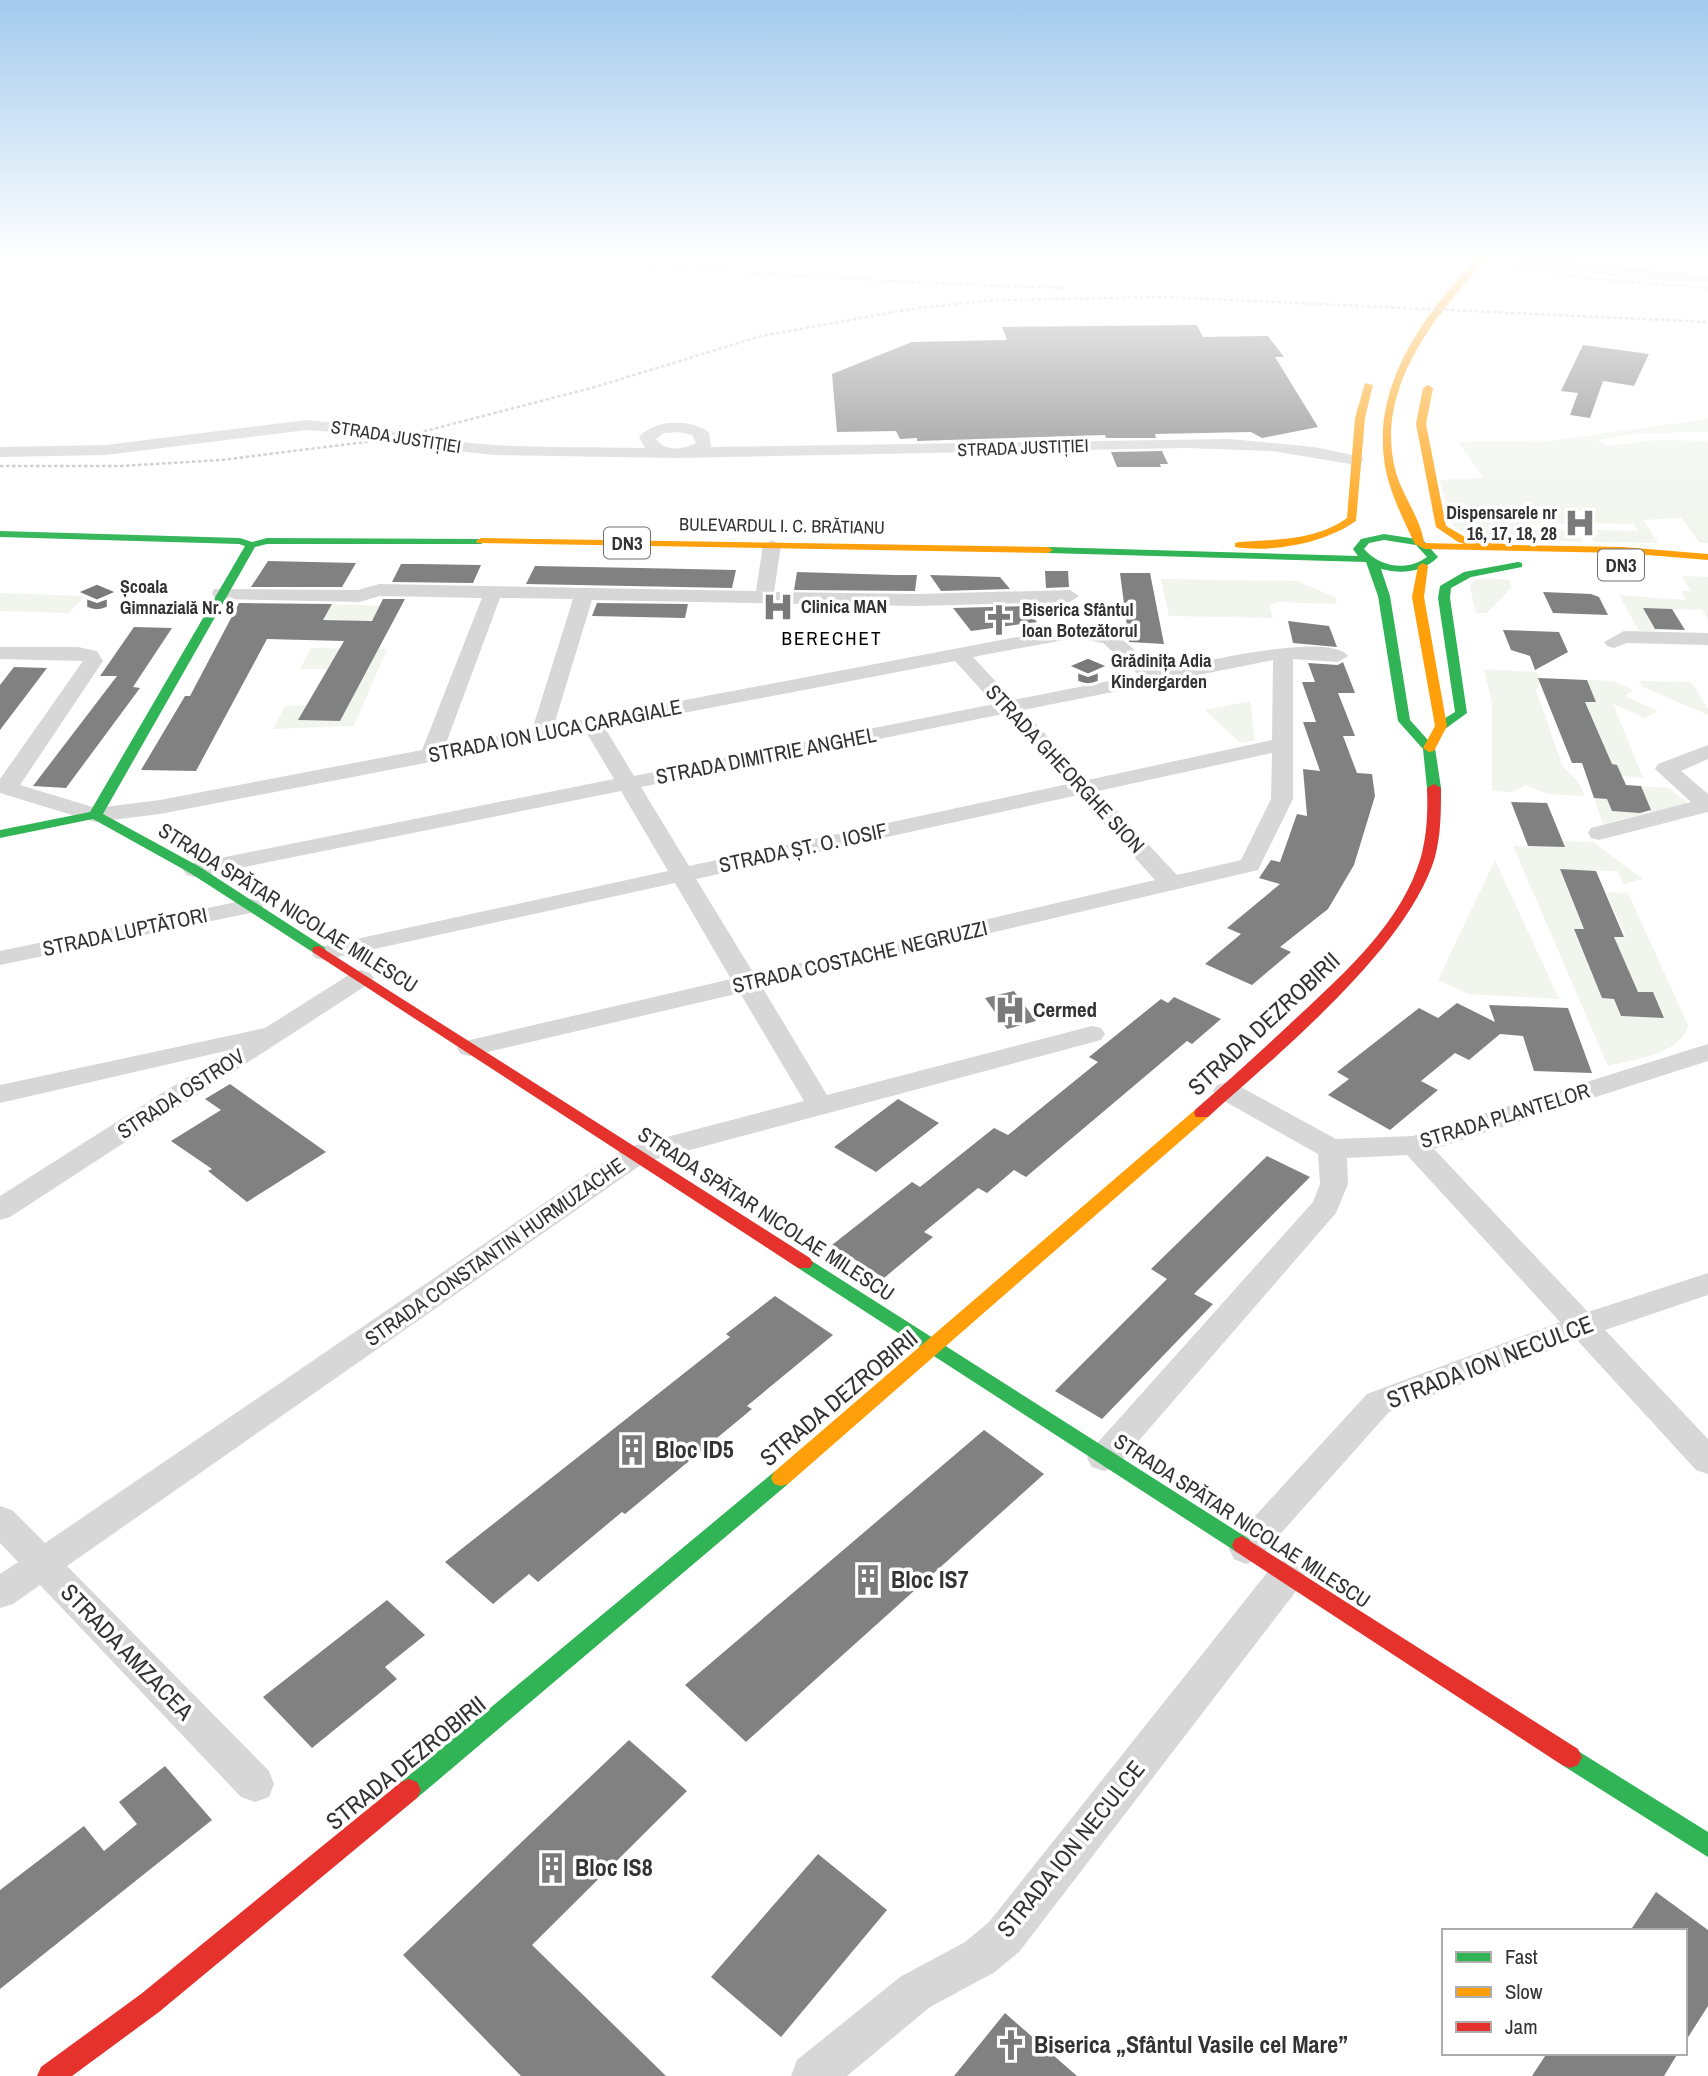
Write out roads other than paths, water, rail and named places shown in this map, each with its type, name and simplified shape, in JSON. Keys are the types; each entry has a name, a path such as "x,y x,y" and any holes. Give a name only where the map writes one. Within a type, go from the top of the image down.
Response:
{"main road":[{"path":"1411,354 1399,380 1389,424 1395,486 1420,538 1432,552 1418,597 1441,726"},
{"path":"1375,375 1421,374 1431,381 1421,424 1434,502 1441,527 1448,534 1471,542 1524,548"},
{"path":"1375,375 1396,392 1428,388"},
{"path":"1239,545 1314,537 1344,527 1354,513 1375,375"},
{"path":"1385,502 1395,486"},
{"path":"1420,538 1434,502"},
{"path":"176,535 260,529 343,537"},
{"name":"BULEVARDUL I. C. BRĂTIANU","path":"0,534 996,548 1106,554 1369,561"},
{"path":"1370,534 1358,549 1369,561 1384,596 1404,721 1429,748 1441,726 1461,713 1444,598 1446,586 1451,580 1468,574 1534,563"},
{"name":"BULEVARDUL I. C. BRĂTIANU","path":"996,548 1100,542 1239,545 1370,534"},
{"name":"DN3","path":"1370,534 1524,548 1708,558"},
{"name":"BULEVARDUL I. C. BRĂTIANU","path":"52,535 482,541"},
{"path":"95,815 220,593 254,539"},
{"name":"DN3","path":"1369,561 1399,568 1427,564 1634,565 1708,558"},
{"name":"STRADA DEZROBIRII","path":"71,2076 150,2003 540,1682 934,1348 1227,1091 1350,976 1379,944 1423,874 1434,839 1436,804 1429,748"},
{"name":"STRADA ION LUCA CARAGIALE","path":"0,834 95,815"},
{"name":"STRADA SPĂTAR NICOLAE MILESCU","path":"95,815 195,870 1708,1846"},
{"name":"STRADA DEZROBIRII","path":"50,2076 150,2003"}],"street":[{"name":"STRADA JUSTIȚIEI","path":"0,452 106,450 307,425 358,429 421,442 494,450 580,453 1169,444 1291,449 1361,474"},
{"path":"580,453 626,443 653,431 678,427 703,435 704,445 689,452"},
{"path":"653,431 648,438 650,444 667,453"},
{"path":"764,597 772,545"},
{"path":"220,593 359,596 379,590 916,600 1070,596"},
{"path":"431,755 493,592"},
{"path":"541,734 584,594"},
{"name":"STRADA ION LUCA CARAGIALE","path":"95,815 160,807 1075,632 1109,638 1155,678"},
{"path":"1614,642 1624,638 1708,639"},
{"path":"1282,744 1283,652"},
{"name":"STRADA DIMITRIE ANGHEL","path":"195,870 1283,652 1338,656"},
{"path":"0,653 90,654 93,661 4,787 95,815"},
{"name":"STRADA GHEORGHE SION","path":"959,654 1172,884"},
{"path":"593,724 820,1106"},
{"name":"STRADA ȘT. O. IOSIF","path":"324,953 1282,744"},
{"name":"STRADA COSTACHE NEGRUZZI","path":"470,1048 1250,865 1282,799 1282,744"},
{"path":"1708,751 1666,769 1708,805"},
{"path":"1599,833 1708,805"},
{"name":"STRADA LUPTĂTORI","path":"0,958 251,906"},
{"name":"STRADA OSTROV","path":"0,1210 361,978"},
{"path":"0,1094 279,1031"},
{"name":"STRADA CONSTANTIN HURMUZACHE","path":"0,1593 635,1155 1092,1034"},
{"name":"STRADA PLANTELOR","path":"1332,1150 1414,1144 1708,1052"},
{"path":"1104,1458 1326,1206 1334,1184 1332,1150 1227,1091"},
{"path":"1414,1144 1708,1461"},
{"name":"STRADA ION NECULCE","path":"1246,1549 1378,1403 1582,1326 1708,1284"},
{"name":"STRADA AMZACEA","path":"0,1520 255,1784"},
{"name":"STRADA ION NECULCE","path":"813,2076 915,1992 980,1957 1004,1937 1287,1575"}],"railway":[{"path":"0,466 121,466 221,460 398,438 595,387 703,354"}],"place":[{"name":"Dispensarele nr 16, 17, 18, 28","path":"1580,523"},
{"name":"Școala Gimnazială Nr. 8","path":"97,597"},
{"name":"Clinica MAN","path":"778,607"},
{"name":"Biserica Sfântul Ioan Botezătorul","path":"999,620"},
{"name":"Grădinița Adia Kindergarden","path":"1088,671"},
{"name":"Cermed","path":"1010,1010"},
{"name":"Bloc ID5","path":"632,1450"},
{"name":"Bloc IS7","path":"868,1580"},
{"name":"Bloc IS8","path":"552,1868"},
{"name":"Biserica „Sfântul Vasile cel Mare”","path":"1011,2045"}],"district":[{"name":"BERECHET","path":"832,638"}]}
